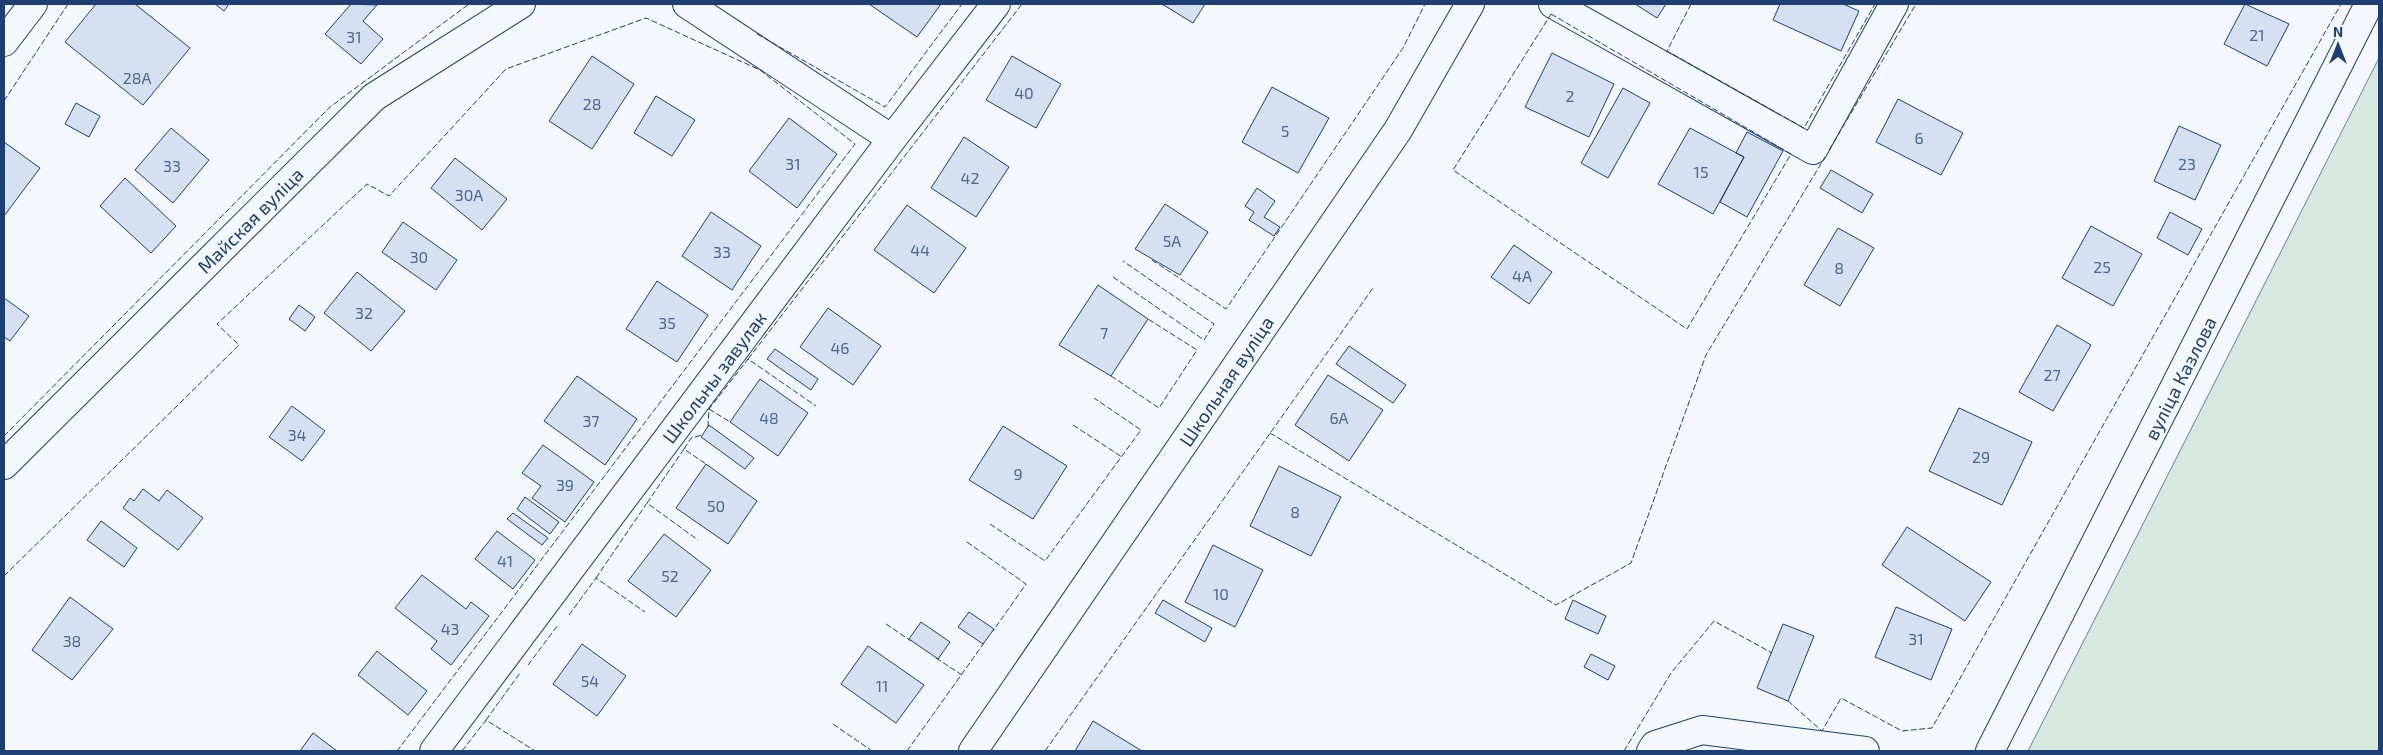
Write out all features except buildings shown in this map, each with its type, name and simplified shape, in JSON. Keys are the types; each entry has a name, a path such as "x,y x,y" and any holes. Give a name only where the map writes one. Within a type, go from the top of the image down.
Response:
{"street":[{"path":"4,42 33,4"},
{"name":"Майская вуліца","path":"4,465 374,97 521,4"},
{"path":"687,4 892,139"},
{"name":"Школьны завулак","path":"434,751 892,139 996,4"},
{"name":"Школьная вуліца","path":"972,751 1398,130 1470,4"},
{"path":"1553,4 1813,150 1894,4"},
{"name":"вуліца Казлова","path":"1990,751 2369,4"},
{"path":"1652,751 1655,745 1702,730 1865,751"}],"shaded area":[{"path":"2379,58 2379,751 2028,751"}],"fence":[{"path":"4,101 68,4"},
{"path":"4,436 330,107 469,4"},
{"path":"757,34 885,107 962,4"},
{"path":"748,359 1022,4"},
{"path":"1152,260 1226,309 1403,48 1425,4"},
{"path":"1691,4 1667,51 1804,128 1875,4"},
{"path":"1829,150 1916,4"},
{"path":"1788,701 1822,731 1841,698 1902,731 1932,728 2341,4"},
{"path":"1551,14 1791,154 1687,329 1453,170 1551,14"},
{"path":"4,576 239,345 217,324 367,184 389,196 506,69 646,18 760,70 855,144 397,751"},
{"path":"1270,433 1556,605 1631,563 1706,355 1825,157"},
{"path":"1113,277 1204,340 1214,324 1123,261"},
{"path":"1045,751 1373,288"},
{"path":"1111,376 1159,408 1197,350 1148,319"},
{"path":"708,427 709,409 748,359 816,406"},
{"path":"990,524 1045,561 1141,430 1094,398"},
{"path":"709,409 730,422"},
{"path":"1073,425 1122,457"},
{"path":"684,449 691,438 702,435"},
{"path":"647,503 684,449 706,464"},
{"path":"596,578 647,503 698,540"},
{"path":"967,542 1026,584 993,631"},
{"path":"569,615 596,578 645,612"},
{"path":"1624,751 1671,673 1714,621 1772,653"},
{"path":"886,624 911,641"},
{"path":"528,665 558,625"},
{"path":"907,751 984,643"},
{"path":"936,658 962,675"},
{"path":"486,720 520,673"},
{"path":"462,751 486,720 535,751"},
{"path":"833,724 872,751"}]}
